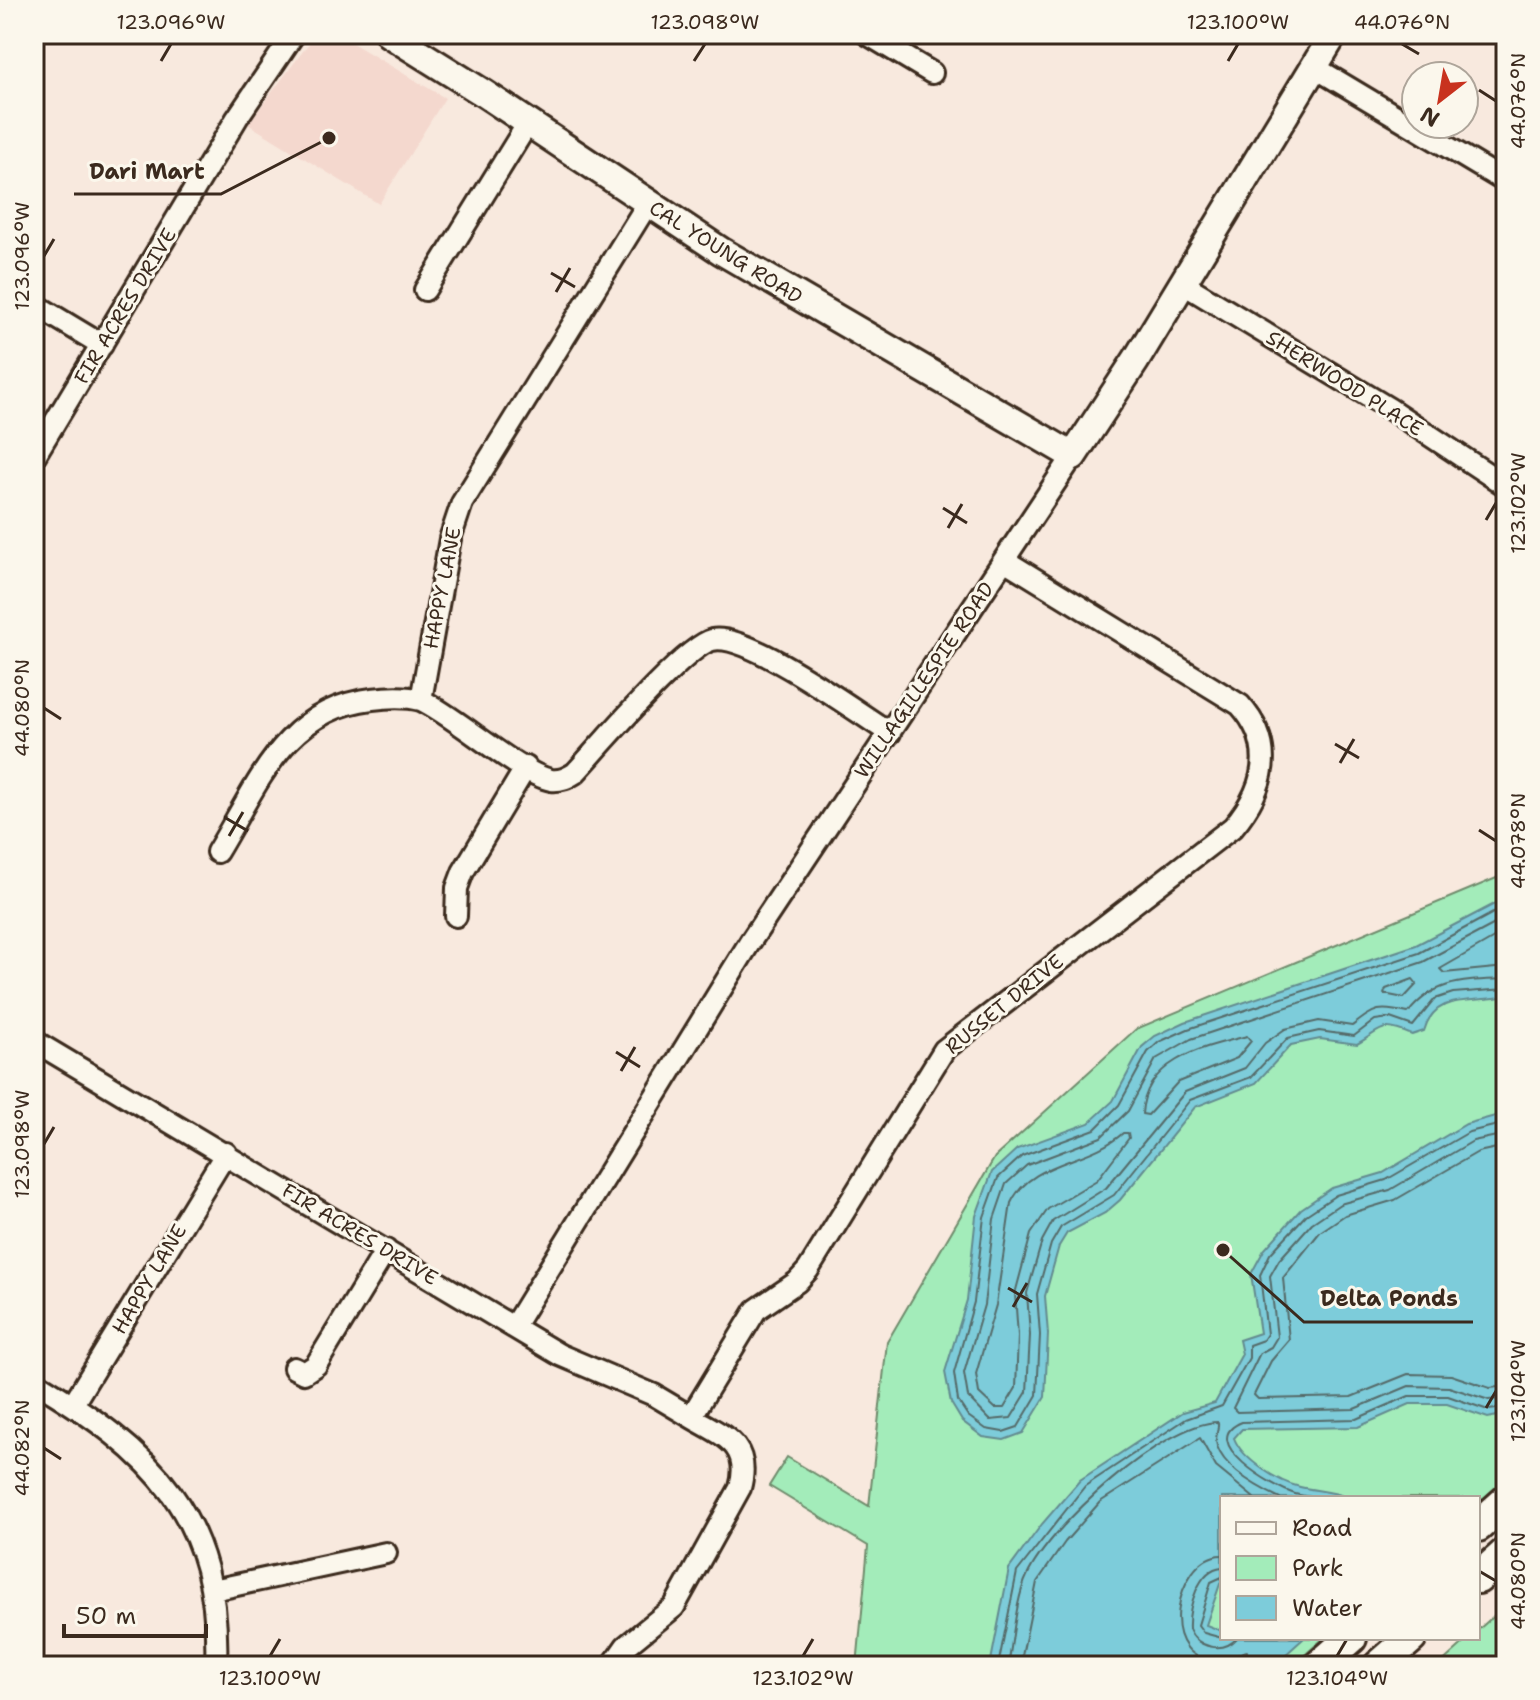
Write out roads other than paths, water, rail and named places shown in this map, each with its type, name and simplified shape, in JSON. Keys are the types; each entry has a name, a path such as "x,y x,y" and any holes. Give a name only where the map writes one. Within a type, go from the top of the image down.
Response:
{"highway":[{"path":"1480,1524 1506,1501"},
{"path":"1480,1576 1506,1553"},
{"path":"1319,1666 1349,1640"},
{"path":"1379,1666 1409,1640"}],"main road":[{"name":"CAL YOUNG ROAD","path":"389,34 791,294 1073,456"},
{"name":"WILLAGILLESPIE ROAD","path":"1073,456 1334,34"}],"street":[{"name":"FIR ACRES DRIVE","path":"34,457 237,118 294,34"},
{"path":"867,34 932,73"},
{"path":"1314,67 1506,182"},
{"path":"425,290 528,123"},
{"name":"HAPPY LANE","path":"421,700 450,539 462,503 648,203"},
{"name":"SHERWOOD PLACE","path":"1182,283 1390,409 1506,486"},
{"path":"34,304 102,345"},
{"name":"WILLAGILLESPIE ROAD","path":"514,1326 750,942 1073,456"},
{"name":"RUSSET DRIVE","path":"691,1417 756,1310 797,1282 808,1270 944,1050 1233,827 1261,784 1264,761 1260,736 1240,705 1004,560"},
{"path":"217,852 276,755 309,719 348,702 380,698 421,700 526,767 552,780 568,778 686,657 713,640 736,641 759,651 890,733"},
{"path":"456,916 457,888 463,872 526,767"},
{"name":"FIR ACRES DRIVE","path":"34,1041 570,1360 654,1395 691,1417"},
{"name":"HAPPY LANE","path":"73,1404 226,1153"},
{"path":"294,1368 304,1373 316,1365 386,1250"},
{"path":"34,1381 125,1441 167,1486 192,1526 213,1590 216,1666"},
{"path":"612,1666 626,1646 674,1607 740,1488 745,1466 740,1451 691,1417"},
{"path":"213,1590 386,1553"}],"water":[{"path":"1506,898 1506,996 1446,1004 1429,1018 1424,1031 1412,1035 1387,1028 1357,1044 1320,1039 1291,1045 1256,1083 1195,1107 1120,1200 1105,1213 1067,1233 1059,1246 1045,1296 1048,1334 1045,1397 1023,1433 1004,1440 983,1437 962,1421 951,1403 945,1372 967,1300 976,1216 992,1172 1017,1149 1089,1123 1113,1101 1142,1047 1155,1036 1185,1022 1416,945"},
{"path":"1506,1113 1506,1414 1488,1418 1447,1404 1410,1404 1358,1427 1242,1429 1234,1438 1238,1446 1262,1468 1300,1487 1344,1496 1220,1496 1220,1584 1206,1625 1220,1630 1220,1640 1302,1640 1273,1666 990,1666 1009,1569 1042,1524 1080,1480 1183,1412 1215,1403 1242,1354 1239,1340 1260,1333 1251,1274 1264,1250 1301,1209 1332,1188 1383,1173 1466,1124"}],"place":[{"name":"Dari Mart","path":"329,138"},
{"name":"Delta Ponds","path":"1223,1250"}]}
